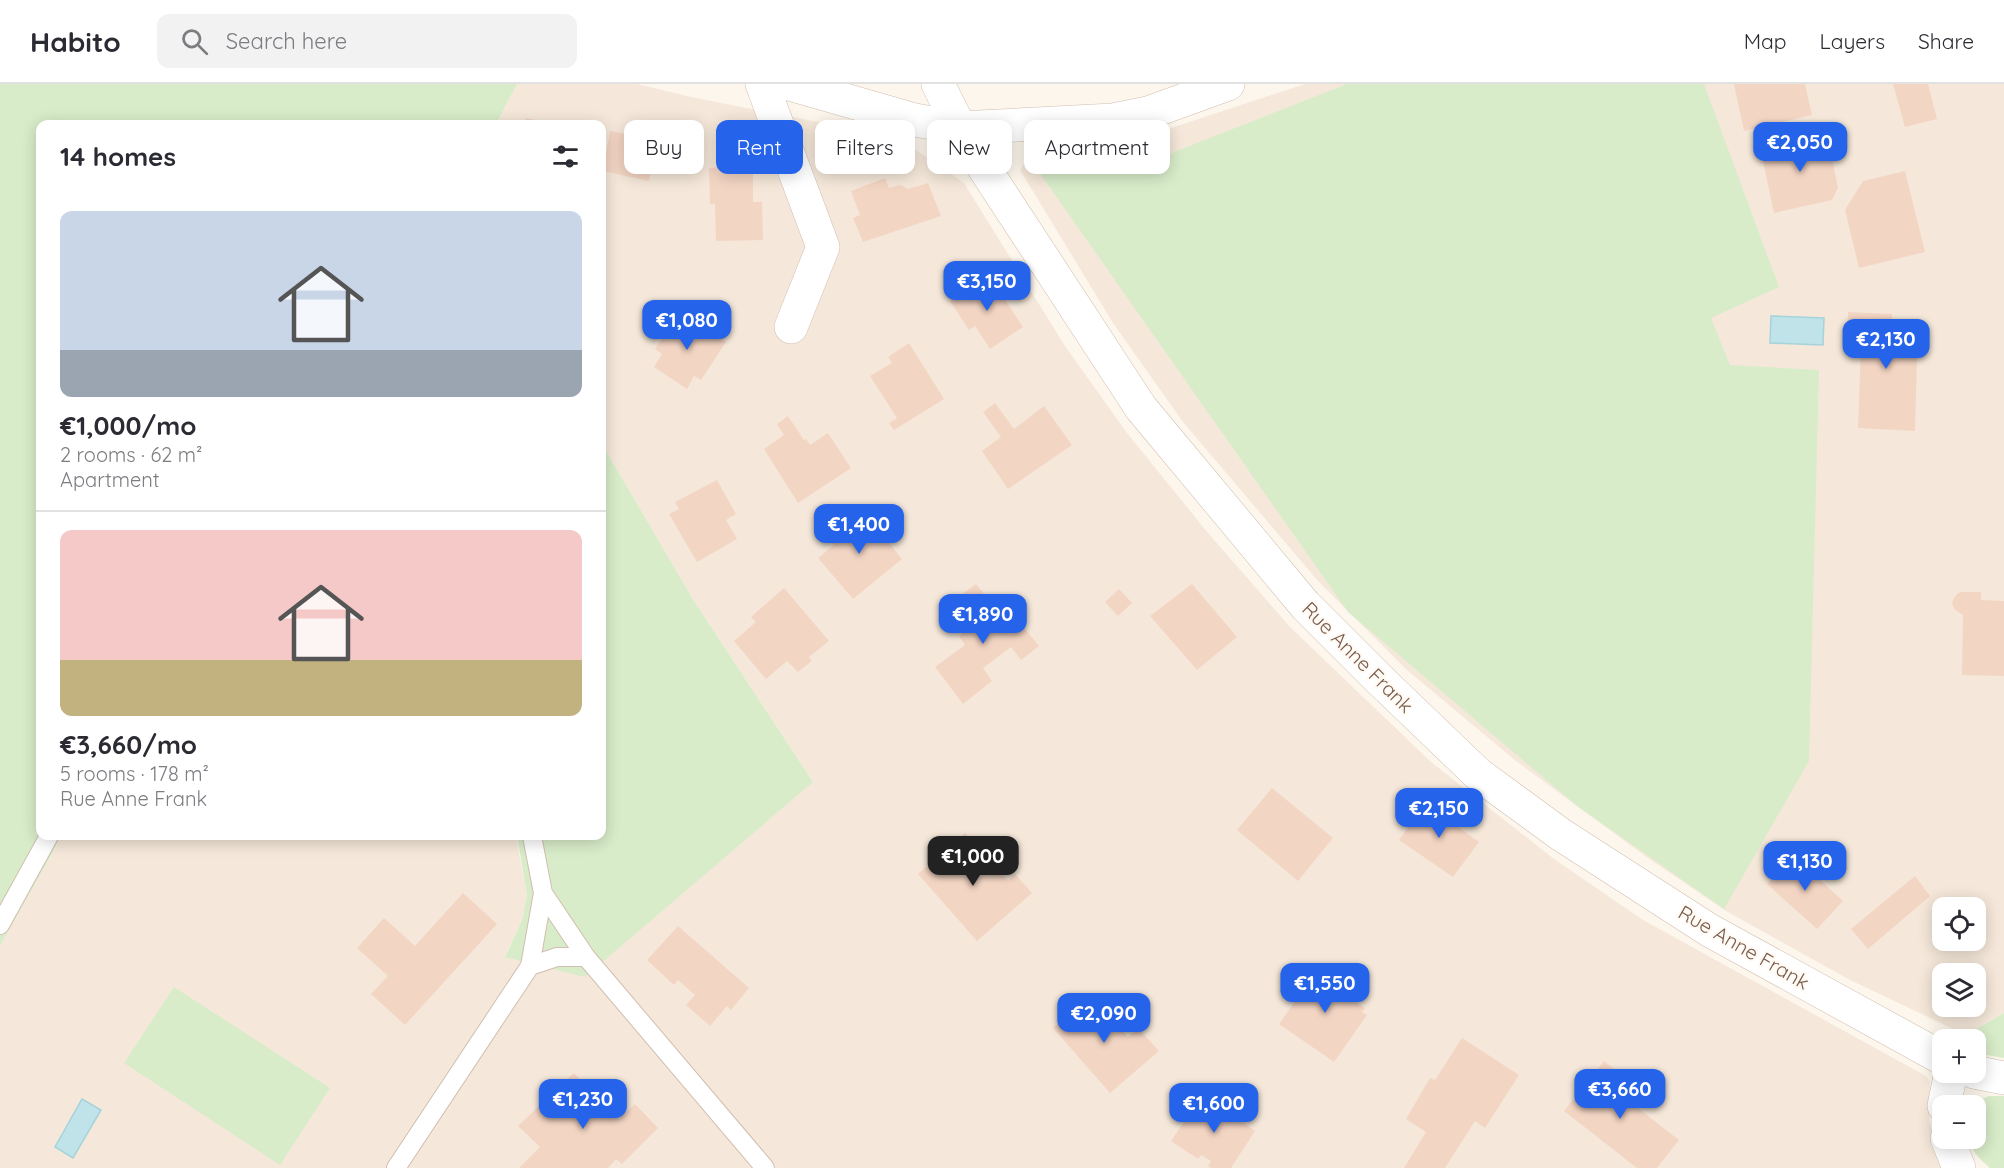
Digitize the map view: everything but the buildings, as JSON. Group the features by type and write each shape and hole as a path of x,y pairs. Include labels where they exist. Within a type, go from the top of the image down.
{"street":[{"path":"762,84 823,247 791,327"},
{"path":"789,84 927,122"},
{"name":"Rue Anne Frank","path":"938,84 956,120"},
{"path":"1012,125 1113,120 1148,112 1228,84"},
{"name":"Rue Anne Frank","path":"990,174 1142,408 1305,605 1379,680 1470,766 1560,834 1709,930 1932,1053"},
{"path":"1986,1074 2004,1078"},
{"path":"1951,1149 1959,1168"}],"lane":[{"path":"0,925 47,840"},
{"path":"396,1168 530,966 543,893 533,840"},
{"path":"543,893 586,957 765,1168"},
{"path":"530,966 557,957 586,957"}],"shaded area":[{"path":"517,84 637,84 815,121 815,174 915,174 915,149 927,157 927,174 951,174 964,183 1065,346 1127,433 1208,533 1291,628 1431,762 1554,859 1643,920 1926,1076 1930,1082 1929,1121 1932,1129 1932,1149 1940,1149 1947,1168 0,1168 0,946 58,840 517,840 527,895 522,920 505,956 813,782 694,601 606,451 606,120 498,120"},
{"path":"1305,84 2004,84 2004,1013 1976,1029 1953,1029 1850,980 1726,911 1645,856 1516,761 1407,670 1318,581 1183,422 1113,323 1020,170 1024,164 1024,174 1170,174 1170,128"}],"green space":[{"path":"0,84 517,84 498,120 36,120 36,840 58,840 0,946"},
{"path":"1347,84 1704,84 1779,287 1711,318 1730,365 1819,370 1809,761 1724,909 1577,806 1348,612 1040,174 1170,174 1170,154"},
{"path":"606,451 694,601 813,782 585,977 505,957 522,920 527,895 518,840 606,840"},
{"path":"174,987 330,1088 280,1165 124,1063"},
{"path":"2004,1013 2004,1058 1986,1055 1986,1029 1976,1029"},
{"path":"2004,1096 2004,1168 1990,1168 1973,1149 1986,1149 1986,1097"}],"water":[{"path":"1771,316 1824,318 1823,345 1770,343"},
{"path":"82,1099 101,1110 73,1158 55,1147"}]}
